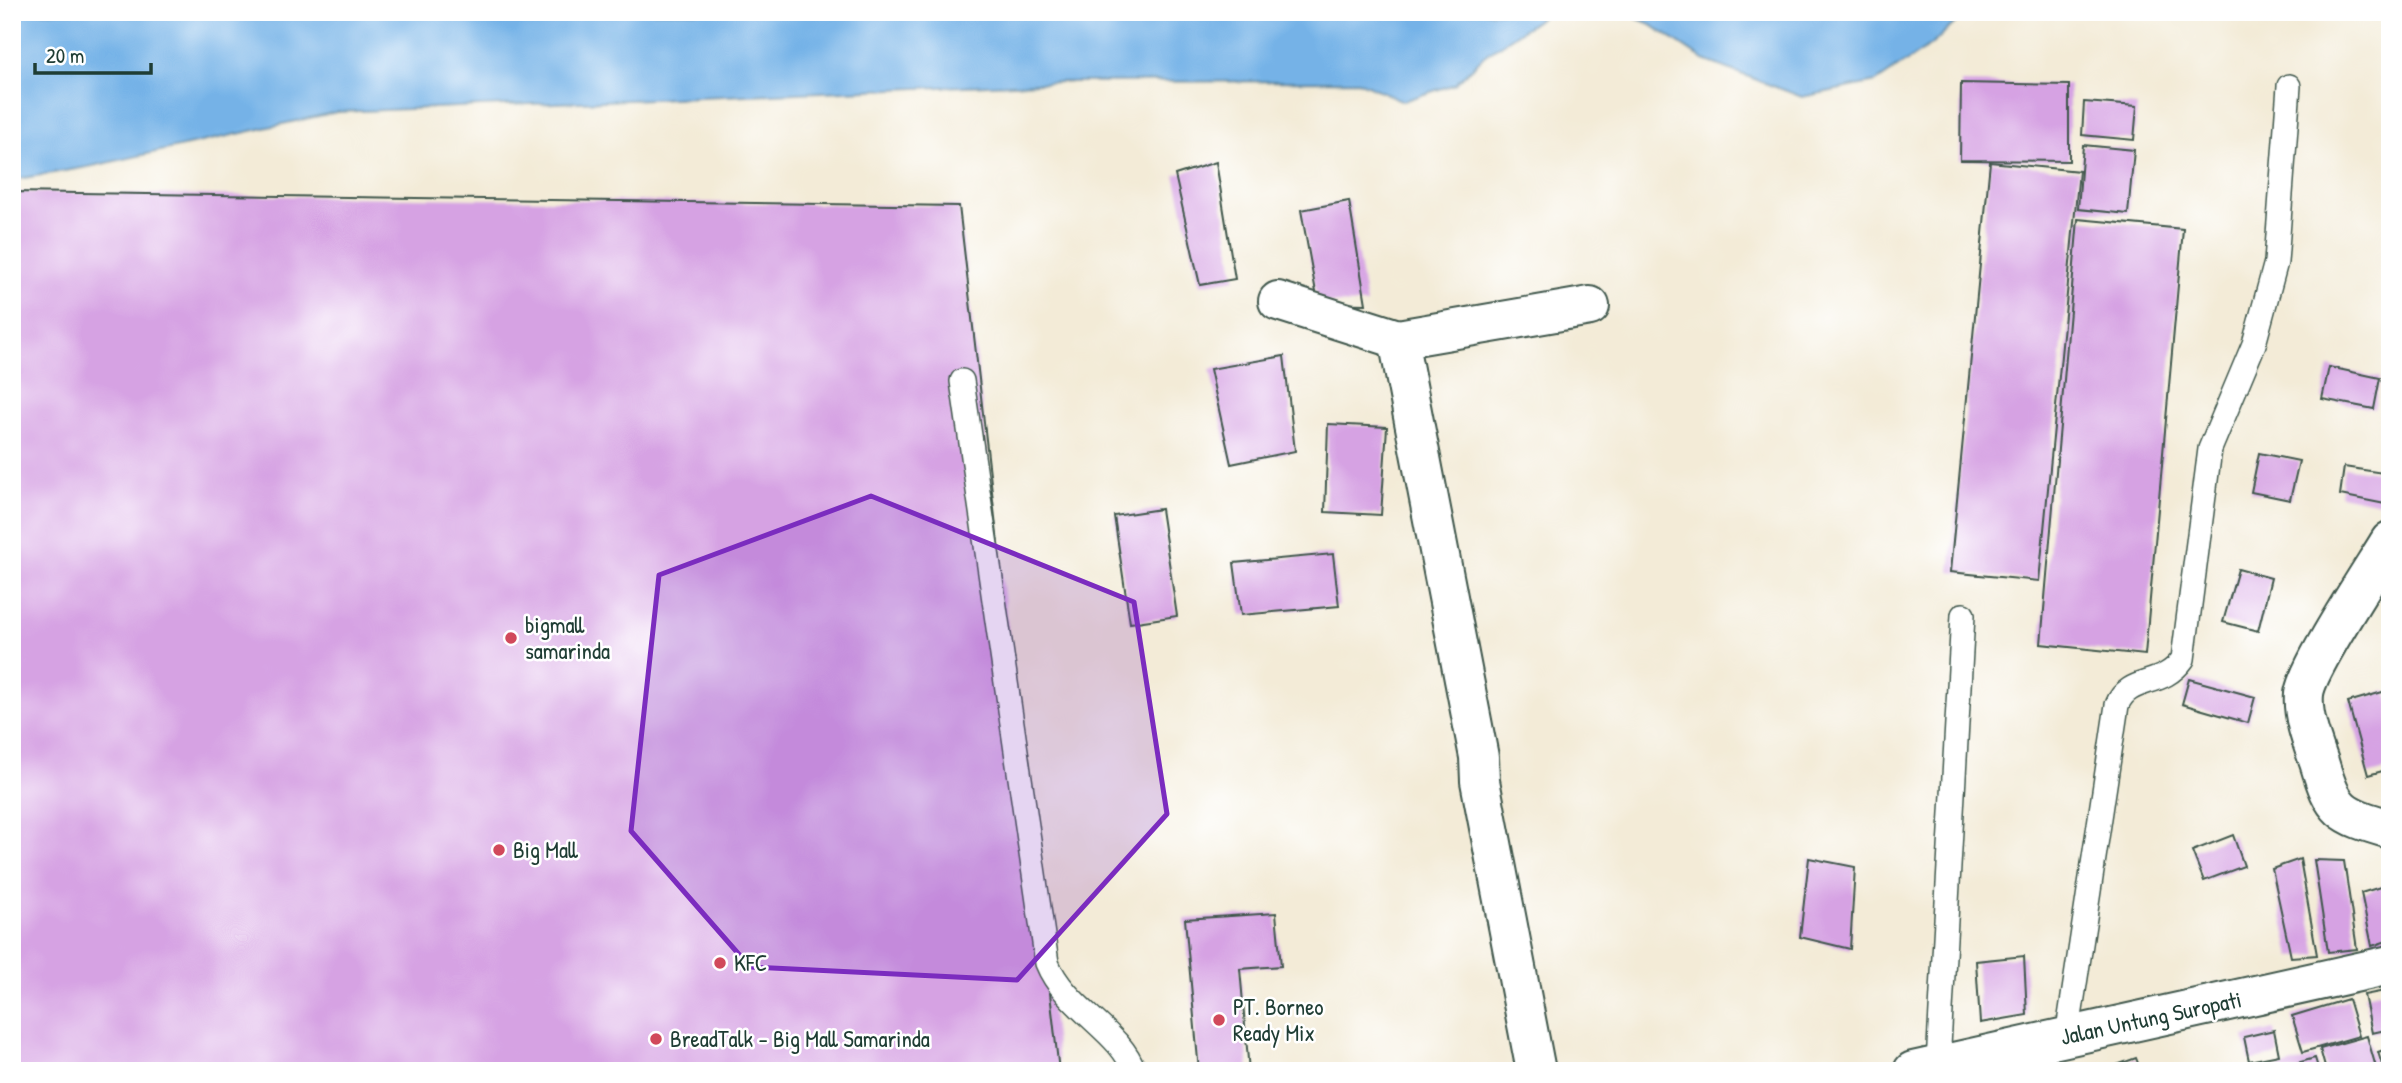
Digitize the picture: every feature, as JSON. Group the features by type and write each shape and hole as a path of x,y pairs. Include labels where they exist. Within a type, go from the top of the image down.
{"street":[{"path":"1278,301 1398,339 1590,306"},
{"path":"1398,339 1479,757 1480,781 1536,1071"},
{"path":"2390,541 2314,670 2304,694 2309,731 2330,799 2346,813 2390,830"},
{"name":"Jalan Untung Suropati","path":"1925,1067 2390,964"}],"lane":[{"path":"2067,1037 2118,705 2121,697 2134,685 2163,678 2172,673 2183,659 2210,449 2254,344 2276,262 2290,86"},
{"path":"962,381 1047,962 1063,992 1110,1036 1132,1063 1134,1071"},
{"path":"1925,1067 1963,615"}],"highlighted area":[{"path":"871,496 1134,602 1167,814 1017,980 750,967 631,831 659,575"}],"water":[{"path":"12,12 1549,12 1484,56 1455,84 1403,101 1358,81 1063,82 337,112 88,167 12,180"},
{"path":"1621,12 1967,12 1931,45 1876,82 1802,97 1704,60 1648,23"}],"building":[{"path":"1961,83 2069,85 2069,161 1960,160"},
{"path":"2084,102 2137,106 2134,140 2082,135"},
{"path":"2083,145 2134,150 2128,214 2078,209"},
{"path":"1216,162 1235,279 1200,285 1175,175"},
{"path":"1990,162 2079,171 2039,581 1950,572"},
{"name":"Big Mall","path":"12,192 959,206 1059,1071 12,1071"},
{"path":"1349,201 1366,304 1318,303 1301,210"},
{"path":"2078,219 2183,229 2145,655 2041,644"},
{"path":"1284,356 1295,451 1231,464 1210,369"},
{"path":"2329,367 2380,378 2374,409 2322,399"},
{"path":"1328,424 1387,427 1381,515 1325,512"},
{"path":"2259,453 2299,461 2290,500 2251,492"},
{"path":"2344,467 2390,474 2390,505 2340,495"},
{"path":"1161,509 1177,616 1130,623 1114,516"},
{"path":"1333,554 1339,606 1241,615 1234,563"},
{"path":"2238,569 2271,578 2258,631 2223,622"},
{"path":"2189,679 2255,697 2248,723 2182,704"},
{"path":"2386,691 2390,703 2390,769 2368,775 2348,702"},
{"path":"2233,835 2244,866 2204,881 2192,851"},
{"path":"1809,858 1855,867 1850,949 1800,937"},
{"path":"2300,859 2317,955 2291,957 2272,869"},
{"path":"2314,860 2344,861 2357,949 2328,952"},
{"path":"2390,884 2390,940 2372,946 2361,893"},
{"name":"PT. Borneo Ready Mix","path":"1276,913 1281,966 1240,969 1249,1071 1199,1071 1185,919"},
{"path":"2024,956 2027,1015 1980,1023 1976,961"},
{"path":"2390,990 2390,1029 2372,1033 2364,995"},
{"path":"2348,999 2359,1036 2303,1052 2292,1016"},
{"path":"2274,1030 2279,1055 2249,1061 2244,1037"},
{"path":"2367,1036 2377,1071 2326,1071 2320,1049"},
{"path":"2390,1048 2390,1071 2384,1071 2378,1052"},
{"path":"2136,1058 2141,1071 2103,1071 2103,1070"},
{"path":"2315,1058 2319,1071 2272,1071 2272,1070"}],"place":[{"name":"bigmall samarinda","path":"511,638"},
{"name":"Big Mall","path":"499,850"},
{"name":"KFC","path":"720,963"},
{"name":"PT. Borneo Ready Mix","path":"1219,1020"},
{"name":"BreadTalk - Big Mall Samarinda","path":"656,1039"}]}
